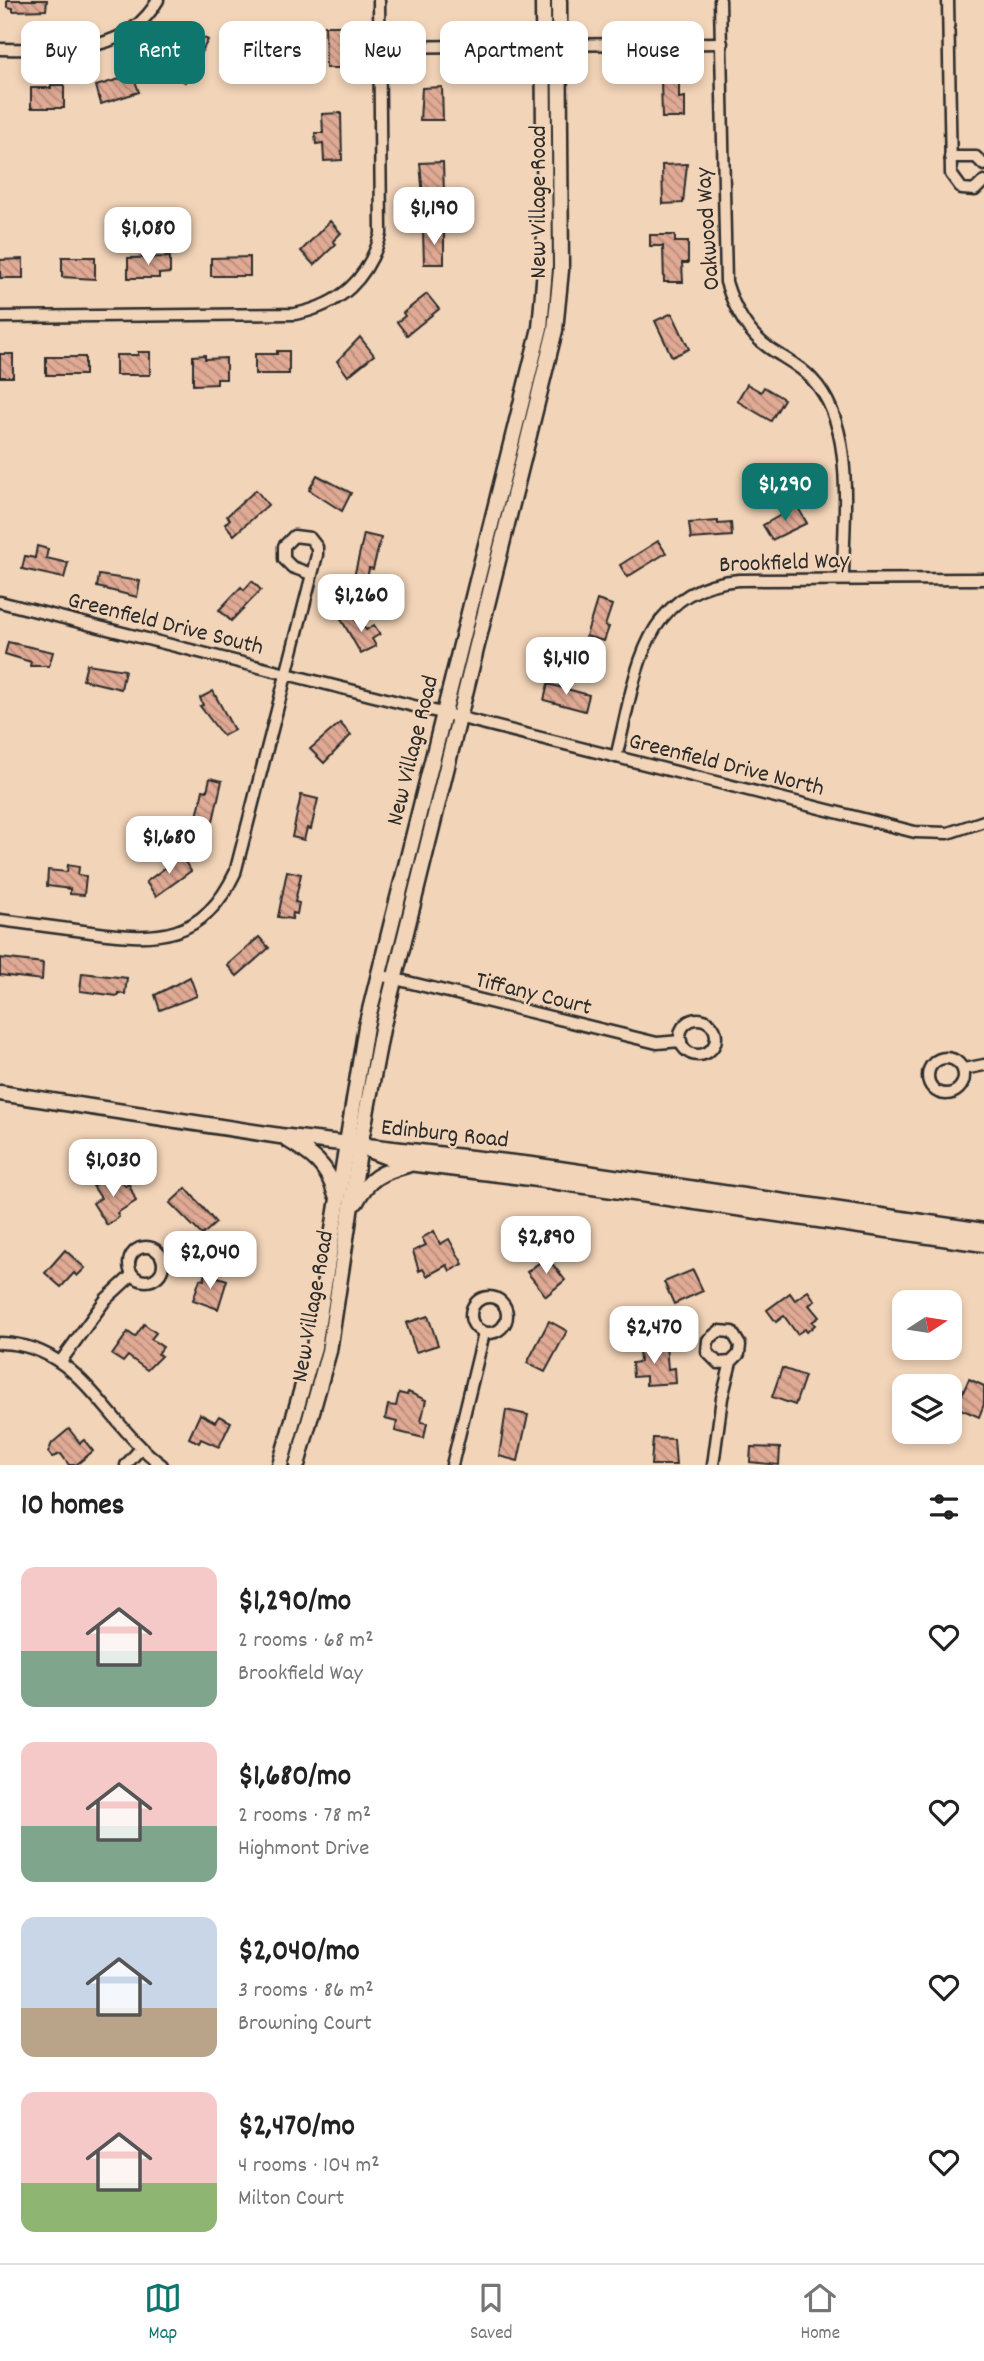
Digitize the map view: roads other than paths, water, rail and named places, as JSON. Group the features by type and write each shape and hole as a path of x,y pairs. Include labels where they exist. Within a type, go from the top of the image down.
{"main road":[{"name":"New Village Road","path":"543,0 543,21"},
{"name":"New Village Road","path":"559,0 559,21"},
{"name":"New Village Road","path":"280,1465 314,1347 345,1144 379,975 540,328 545,269 544,84"},
{"name":"New Village Road","path":"297,1465 329,1351 360,1146 394,979 555,330 561,270 559,84"},
{"name":"Edinburg Road","path":"0,1093 281,1136 532,1165 984,1230"},
{"path":"281,1136 322,1164 331,1178 336,1208"},
{"name":"Edinburg Road","path":"360,1146 411,1164 530,1178 984,1244"},
{"path":"351,1213 369,1181 384,1172 411,1164"}],"street":[{"path":"0,49 97,46 130,32 159,0"},
{"path":"379,0 379,21"},
{"name":"Oakwood Way","path":"720,0 726,282 740,317 752,333 812,379 834,413 842,450 843,579"},
{"path":"948,0 951,174 957,186 969,191 984,181"},
{"path":"588,44 722,43"},
{"path":"0,317 295,314 314,310 345,294 369,266 381,234 380,84"},
{"path":"950,157 976,157 984,165"},
{"path":"0,920 136,938 172,934 203,917 227,890 235,873 311,574"},
{"name":"Brookfield Way","path":"616,757 644,646 662,616 674,603 705,586 722,582 984,579"},
{"name":"Greenfield Drive South","path":"0,602 459,718"},
{"name":"Greenfield Drive North","path":"459,718 915,832 948,833 984,821"},
{"name":"Tiffany Court","path":"379,975 657,1043 681,1041"},
{"path":"964,1069 984,1065"},
{"path":"61,1362 106,1299 132,1275"},
{"path":"452,1465 484,1333"},
{"path":"0,1343 26,1346 61,1362 86,1382 141,1448 162,1465"},
{"path":"713,1465 716,1425 731,1362"},
{"path":"126,1465 141,1448"}]}
